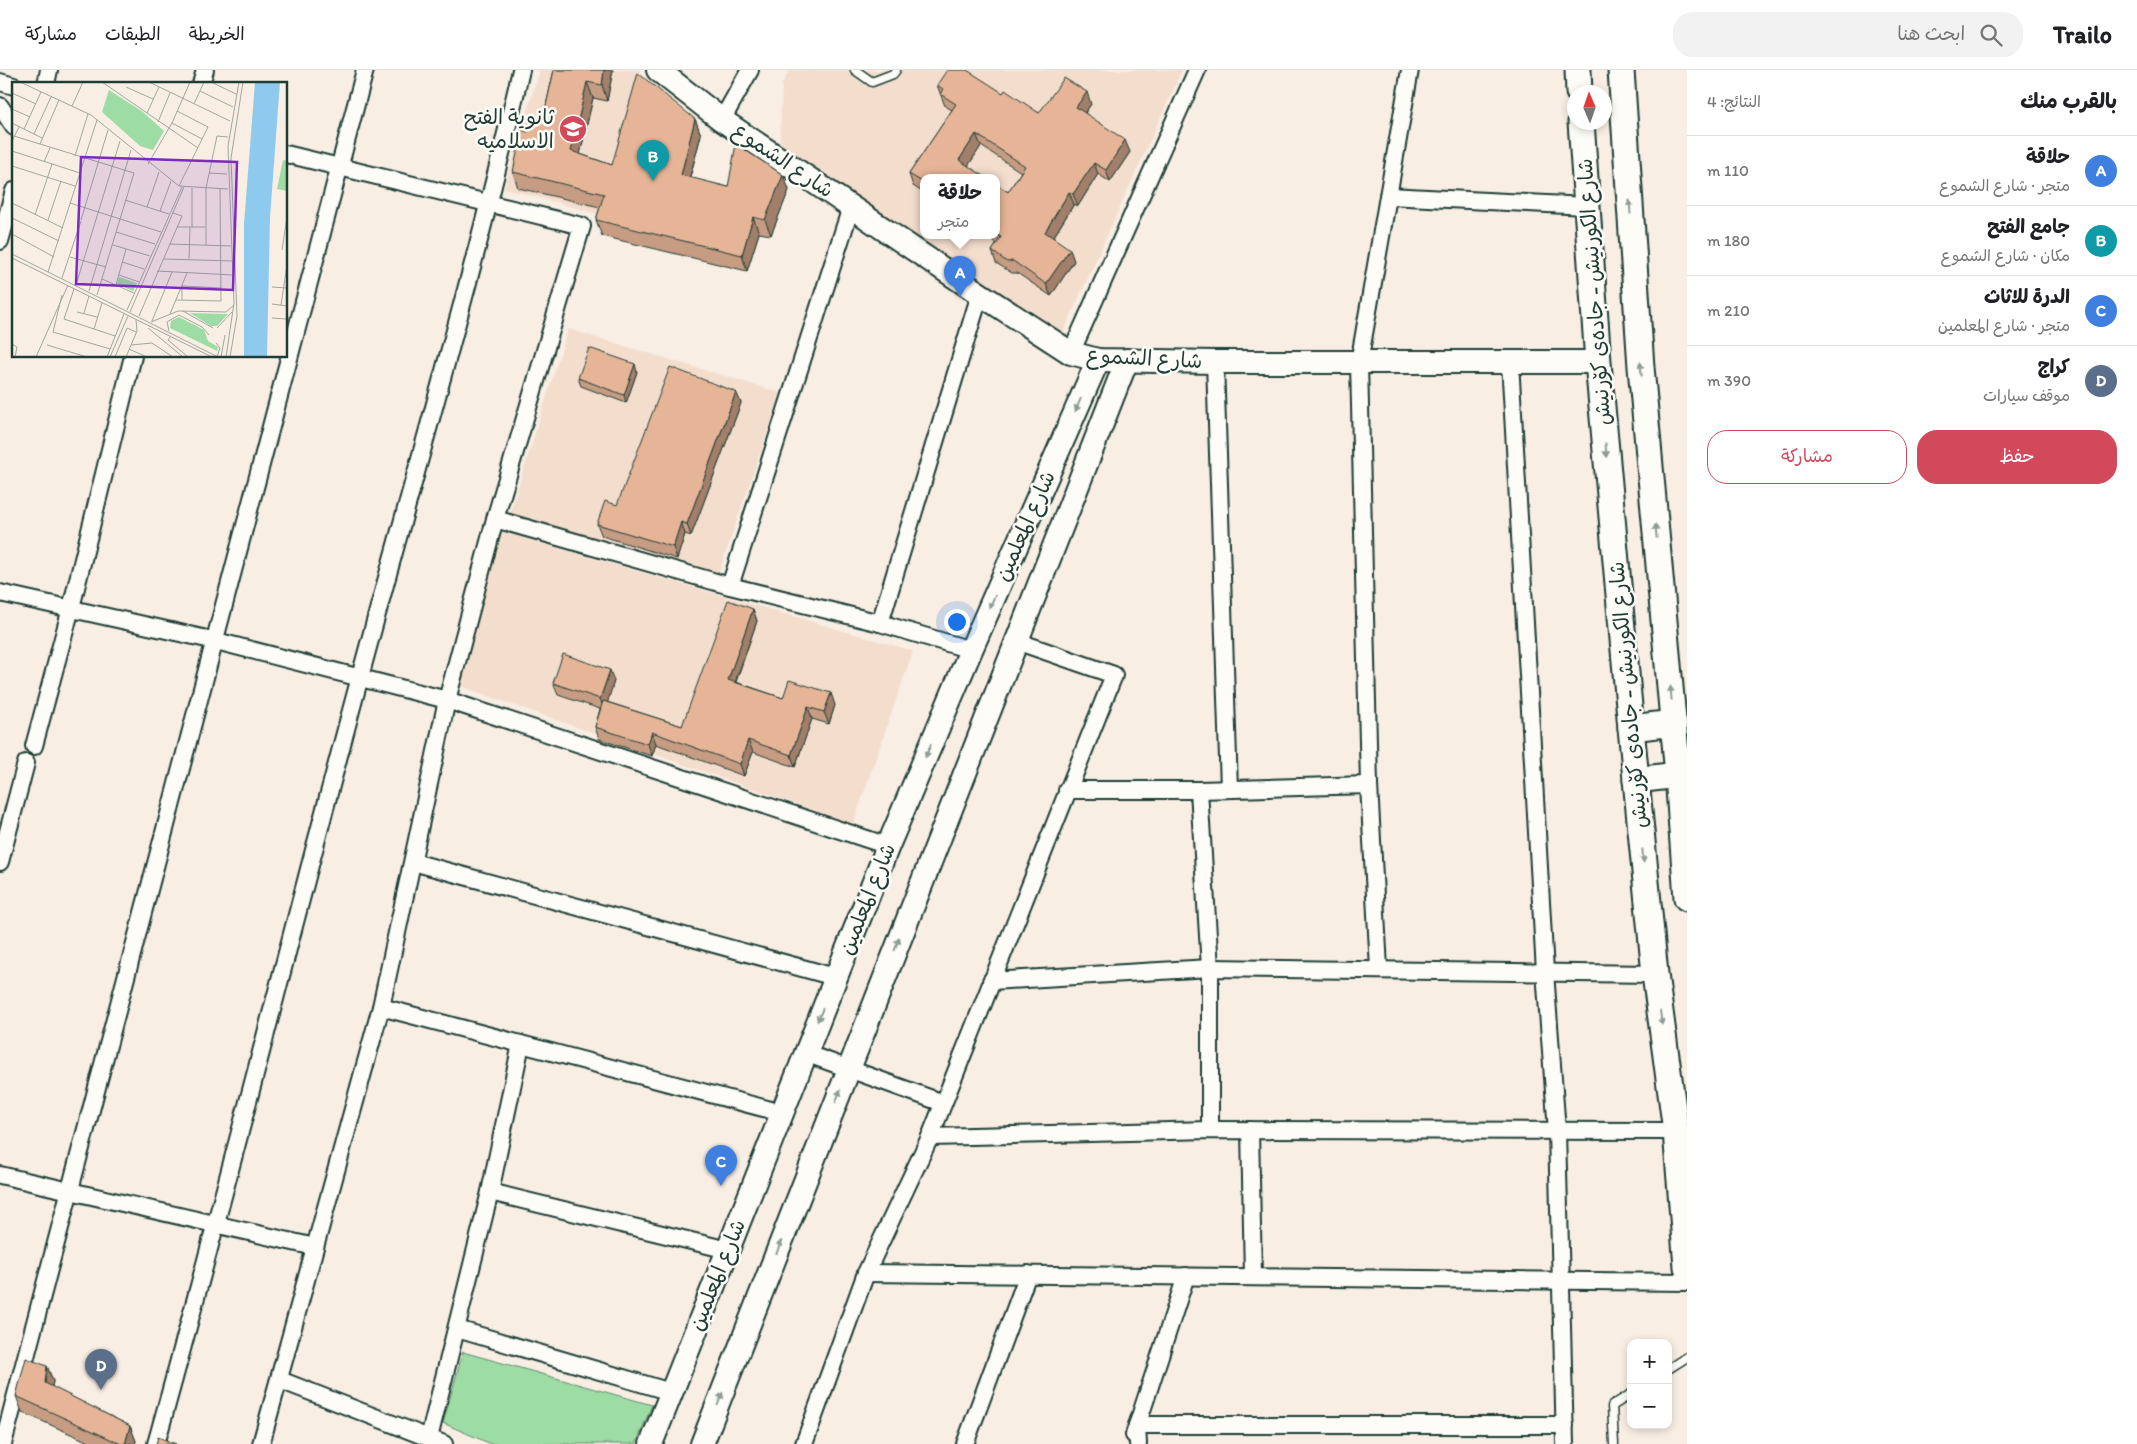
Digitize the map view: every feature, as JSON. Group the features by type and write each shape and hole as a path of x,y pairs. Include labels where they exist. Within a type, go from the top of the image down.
{"main road":[{"path":"1578,70 1579,85"},
{"name":"شارع الكورنيش - جادەی کۆرنیش","path":"1621,70 1640,367 1674,724 1687,898"},
{"name":"شارع الكورنيش - جادەی کۆرنیش","path":"1581,130 1598,362 1631,728 1655,974 1676,1131 1687,1267"},
{"path":"1631,728 1674,724"},
{"path":"1636,780 1678,775"}],"street":[{"path":"2,1444 216,641 365,70"},
{"path":"156,1444 217,1225 360,677 490,204 521,70"},
{"name":"شارع الشموع","path":"658,70 722,120 980,294 1072,353 1098,360 1359,363 1598,362"},
{"path":"722,120 750,70"},
{"path":"1072,353 1197,70"},
{"path":"1379,969 1369,785 1359,363 1410,70"},
{"path":"0,106 12,124"},
{"path":"262,1444 380,1007 447,700 495,519 582,226 338,169 288,155"},
{"path":"1388,196 1586,206"},
{"path":"0,241 12,199"},
{"path":"730,586 851,207"},
{"path":"880,623 980,294"},
{"path":"34,746 71,608 132,358"},
{"name":"شارع المعلمين","path":"651,1444 888,846 970,650 1098,360"},
{"name":"شارع المعلمين","path":"702,1444 1127,360"},
{"path":"1510,361 1545,972 1557,1130 1565,1444"},
{"path":"1215,362 1229,789"},
{"path":"495,519 730,586 880,623 970,650"},
{"path":"0,593 216,641 447,700 888,846"},
{"path":"804,1444 866,1273 930,1137 1114,675 1016,641"},
{"path":"0,862 26,763"},
{"path":"1067,790 1199,790 1369,785"},
{"path":"1199,790 1210,968 1210,1130"},
{"path":"413,862 835,977"},
{"path":"991,981 1210,968 1655,974"},
{"path":"380,1007 782,1113"},
{"path":"280,1380 436,1441 457,1328 490,1192 521,1044"},
{"path":"805,1053 943,1103"},
{"path":"930,1137 1210,1130 1676,1131"},
{"path":"1250,1130 1253,1276"},
{"path":"0,1175 315,1247"},
{"path":"490,1192 728,1250"},
{"path":"866,1273 1687,1282"},
{"path":"965,1444 1028,1274"},
{"path":"1130,1444 1186,1276"},
{"path":"457,1328 671,1392"},
{"path":"1137,1425 1565,1425"},
{"path":"1137,1425 1138,1444"}],"lane":[{"path":"855,70 872,82 893,74 896,70"},
{"path":"1672,1366 1687,1357"},
{"path":"1614,1444 1612,1406 1627,1397"}],"shaded area":[{"name":"ثانوية الفتح الاسلاميه","path":"540,70 640,70 598,214 504,188"},
{"path":"790,70 1182,70 1062,335 920,239 1000,239 1000,174 920,174 920,239 780,144 782,84"},
{"path":"568,329 781,393 718,575 510,513"},
{"path":"502,532 913,651 853,824 457,685"}],"green space":[{"path":"463,1352 652,1405 636,1444 491,1444 443,1423"}],"building":[{"path":"554,70 604,70 602,85 587,82 571,151 612,165 638,73 695,119 681,175 728,187 736,144 783,175 765,220 753,217 742,255 596,220 604,194 513,172 522,130 528,132 529,124 533,124 534,118 543,119"},
{"path":"947,70 967,70 1003,93 1005,90 1039,113 1064,78 1087,92 1076,107 1125,140 1106,170 1094,163 1073,194 1069,192 1045,232 1070,249 1046,284 1013,261 1007,262 992,251 1001,237 1000,187 1008,192 1025,166 976,134 959,160 981,174 920,174 920,181 909,174 956,104 940,94 943,89 937,85"},
{"path":"589,348 635,364 624,395 578,378"},
{"path":"670,367 736,392 687,524 681,522 673,547 597,524 605,501 617,505"},
{"path":"728,600 753,609 728,680 783,698 789,680 831,693 824,712 808,707 791,755 748,740 740,764 652,732 648,744 595,727 603,701 682,726"},
{"path":"563,654 610,670 600,699 553,683"},
{"path":"26,1358 47,1366 45,1383 130,1426 125,1444 121,1444 16,1396"},
{"path":"158,1437 176,1444 156,1444"}],"place":[{"name":"ثانوية الفتح الاسلاميه","path":"573,129"},
{"name":"جامع الفتح","path":"653,181"},
{"name":"حلاقة","path":"960,297"},
{"name":"الدرة للاثاث","path":"721,1186"},
{"name":"كراج","path":"101,1390"}]}
